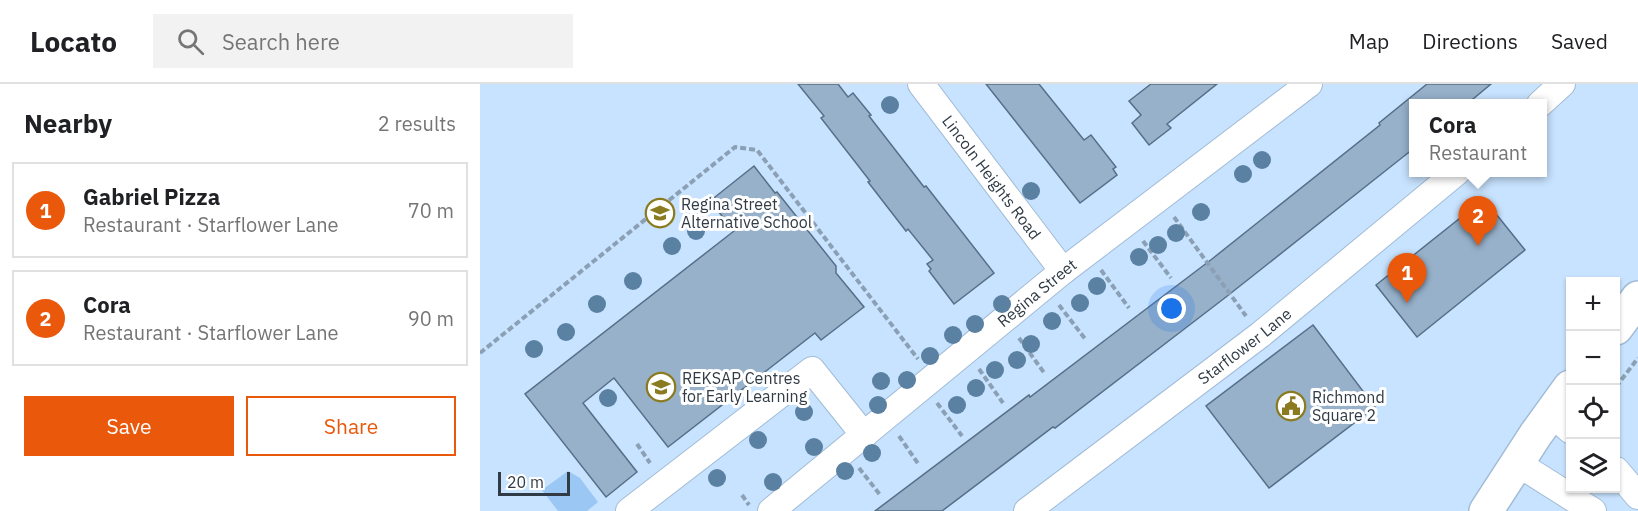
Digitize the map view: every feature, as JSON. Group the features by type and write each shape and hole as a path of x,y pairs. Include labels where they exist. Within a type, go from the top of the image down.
{"main road":[{"path":"1620,323 1638,298"},
{"path":"1486,511 1517,463 1561,422 1566,403"}],"street":[{"name":"Lincoln Heights Road","path":"921,84 1054,279"},
{"name":"Regina Street","path":"774,510 1054,279 1309,84"},
{"path":"1546,99 1562,84"},
{"name":"Starflower Lane","path":"1027,511 1260,336 1451,177"},
{"path":"629,511 812,370 855,442"},
{"path":"1517,463 1593,511"},
{"path":"1620,475 1638,496"}],"path":[{"path":"480,353 735,147 757,150 928,382 962,436"},
{"path":"1159,198 1260,336"},
{"path":"1128,221 1171,278"},
{"path":"1088,252 1129,308"},
{"path":"1054,279 1086,340"},
{"path":"1005,319 1045,374"},
{"path":"966,351 1003,403"},
{"path":"1618,385 1638,358"},
{"path":"885,417 919,465"},
{"path":"855,442 881,496"}],"shaded area":[{"path":"568,471 580,478 598,502 587,511 558,511 542,490"}],"building":[{"path":"798,84 838,84 848,97 853,93 924,187 926,186 994,273 954,304 929,271 931,269 927,264 933,260 908,229 906,231 868,182 870,181 821,118 824,116"},
{"path":"986,84 1039,84 1084,140 1091,135 1116,167 1113,169 1117,175 1080,203"},
{"path":"1151,84 1217,84 1167,124 1171,128 1149,145 1132,123 1141,115 1129,101"},
{"path":"1427,84 1491,84 1473,99 1409,99 1409,152 1226,297 942,511 875,511 1212,259 1380,125 1379,123"},
{"path":"754,166 836,266 836,273 864,307 821,340 815,333 668,447 614,378 583,403 637,472 606,497 525,394 734,231 710,201"},
{"path":"1484,199 1525,250 1417,337 1376,285"},
{"name":"Richmond Square 2","path":"1313,325 1375,407 1269,488 1206,406"}],"place":[{"name":"Regina Street Alternative School","path":"660,213"},
{"name":"Cora","path":"1478,246"},
{"name":"Gabriel Pizza","path":"1407,303"},
{"name":"REKSAP Centres for Early Learning","path":"661,387"},
{"name":"Richmond Square 2","path":"1291,406"}]}
